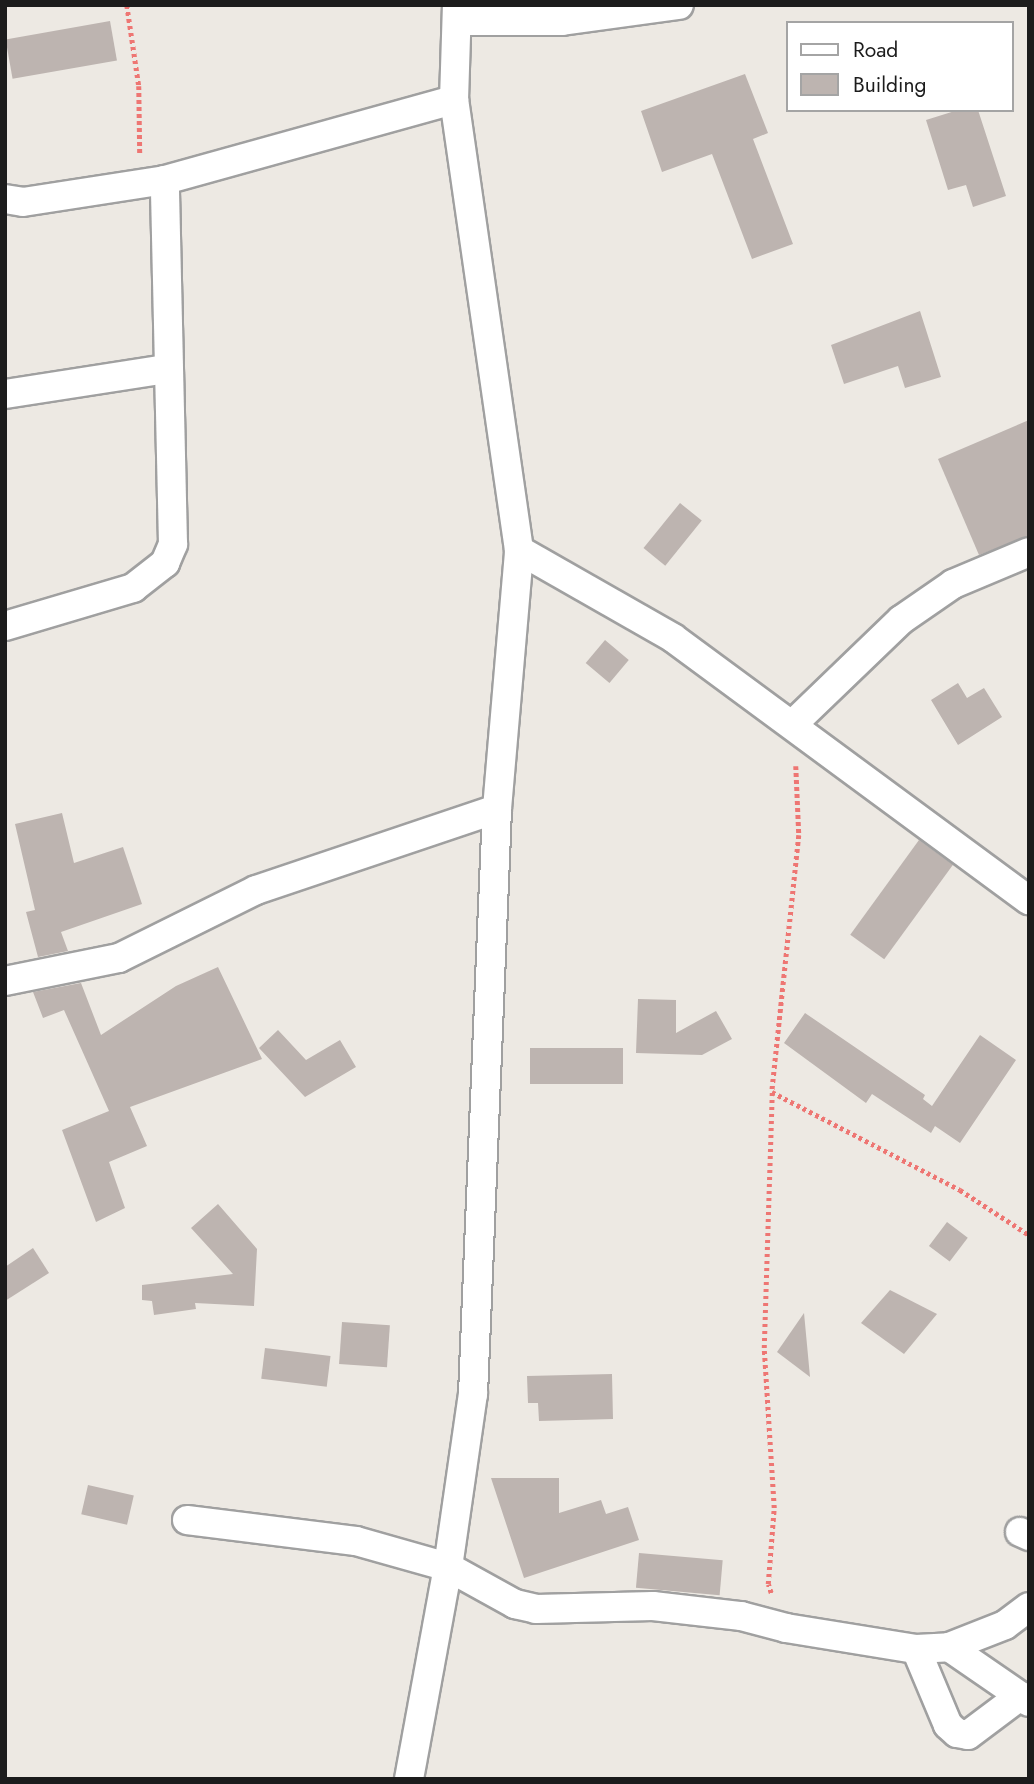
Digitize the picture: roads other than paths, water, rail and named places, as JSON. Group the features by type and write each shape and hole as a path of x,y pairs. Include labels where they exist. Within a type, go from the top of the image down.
{"street":[{"path":"409,1779 448,1567 473,1394 497,810 519,550 454,100 457,13 562,21 679,5"},
{"path":"5,199 23,202 152,181 454,100"},
{"path":"5,626 133,588 165,564 173,544 166,369 170,354 152,181"},
{"path":"5,394 166,369"},
{"path":"519,550 673,638 794,723 1029,900"},
{"path":"794,723 901,620 953,584 1029,552"},
{"path":"5,981 119,958 256,890 497,810"},
{"path":"187,1520 356,1541 448,1567 515,1604 536,1609 653,1606 741,1616 786,1628 916,1649 949,1647 1005,1625 1029,1607"},
{"path":"916,1649 947,1726 957,1733 968,1735 1024,1699 949,1647"}]}
